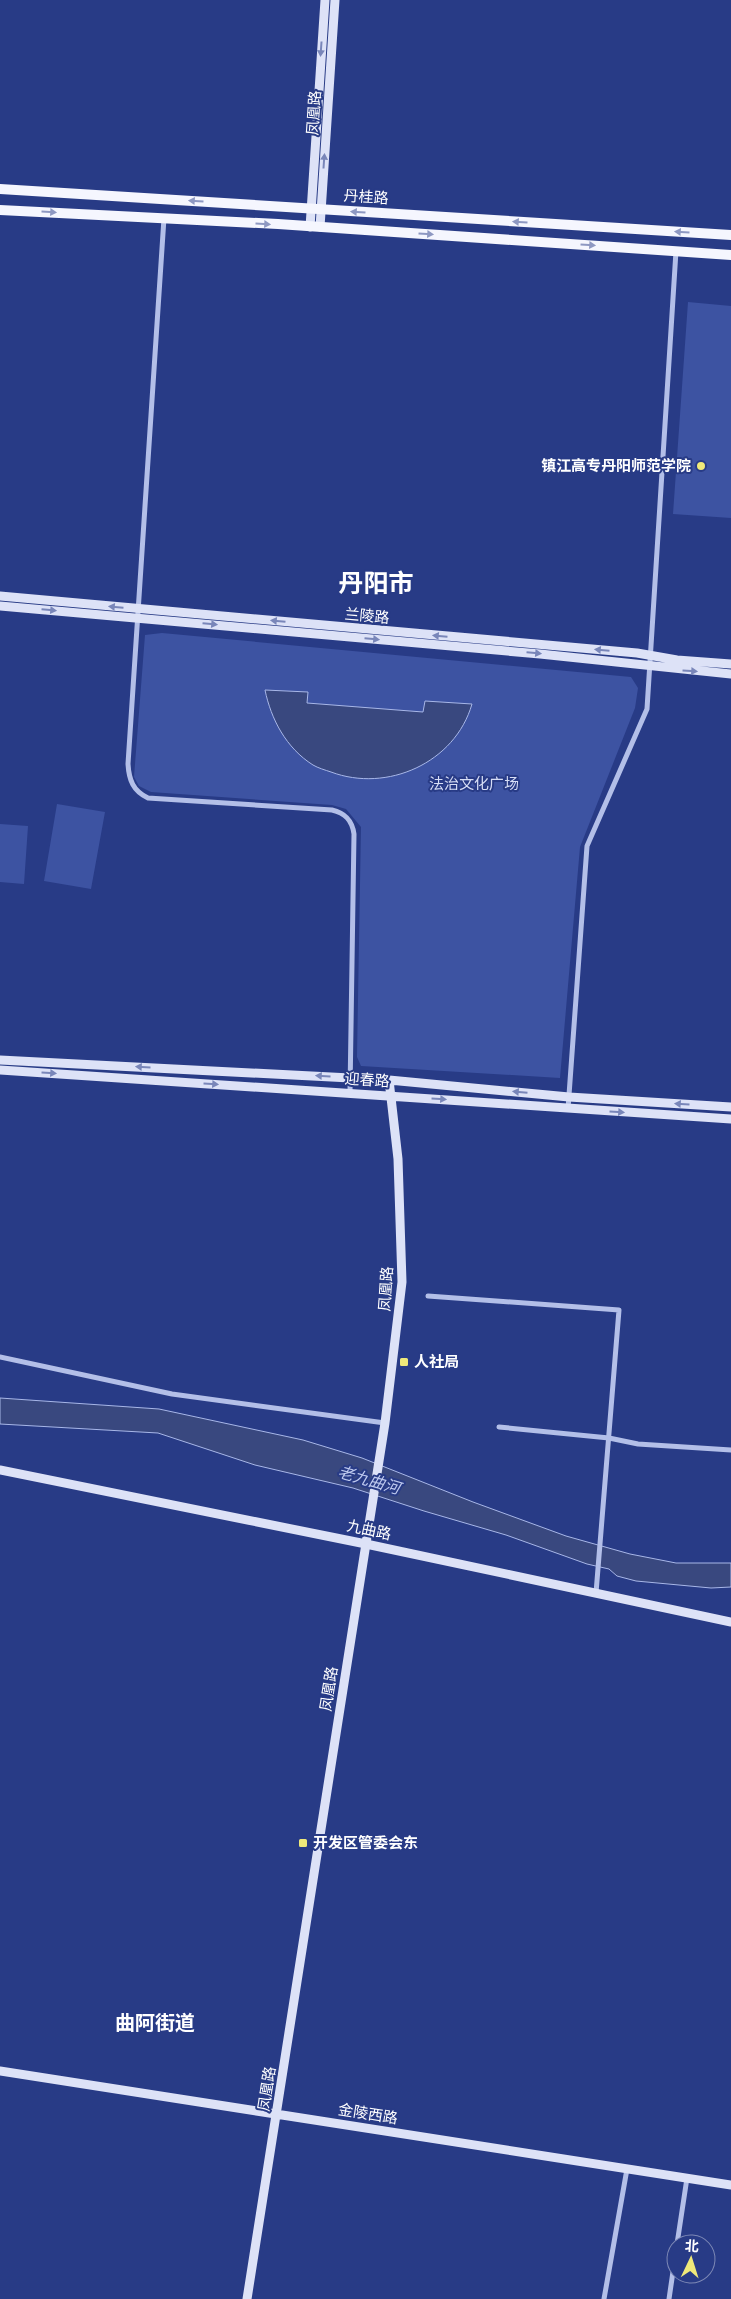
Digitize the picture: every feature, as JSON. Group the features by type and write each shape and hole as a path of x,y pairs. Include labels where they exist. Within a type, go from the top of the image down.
{"main road":[{"name":"丹桂路","path":"0,189 731,235"},
{"path":"0,210 315,227 731,255"}],"street":[{"name":"凤凰路","path":"315,227 324,0"},
{"name":"凤凰路","path":"316,209 335,0"},
{"path":"164,218 128,764 129,776 133,787 140,794 148,798 332,810 342,812 353,826 350,1092"},
{"path":"568,1109 587,846 647,710 676,252"},
{"name":"兰陵路","path":"0,596 138,613 731,674"},
{"name":"兰陵路","path":"0,606 138,613 731,664"},
{"name":"迎春路","path":"0,1060 389,1080 569,1097 731,1107"},
{"name":"迎春路","path":"0,1070 350,1092 731,1120"},
{"name":"凤凰路","path":"246,2299 385,1423 402,1282 398,1158 389,1080"},
{"path":"428,1296 620,1310 596,1593"},
{"path":"0,1357 172,1394 385,1423"},
{"path":"499,1427 609,1438 638,1444 731,1450"},
{"name":"九曲路","path":"0,1470 366,1544 731,1622"},
{"name":"金陵西路","path":"0,2071 731,2185"},
{"path":"604,2299 627,2169"},
{"path":"679,2234 687,2178"},
{"path":"669,2299 671,2284"}],"green space":[{"path":"688,302 731,306 731,518 673,514"},
{"name":"法治文化广场","path":"162,633 631,677 638,688 635,708 580,847 560,1078 361,1066 357,1057 361,827 346,809 332,805 151,792 139,786 134,777 145,635"},
{"path":"57,804 105,812 91,889 44,881"},
{"path":"0,824 28,826 24,884 0,882"}],"water":[{"path":"265,690 308,692 307,703 423,712 425,701 472,704 463,725 451,742 435,757 416,768 396,775 374,779 352,778 315,766 295,750 281,732 271,712"},
{"name":"老九曲河","path":"0,1398 159,1409 303,1440 362,1458 566,1536 630,1554 676,1563 731,1563 731,1587 711,1588 636,1581 617,1576 609,1569 587,1564 506,1535 353,1488 255,1465 158,1433 0,1424"}],"place":[{"name":"镇江高专丹阳师范学院","path":"701,466"},
{"name":"人社局","path":"404,1362"},
{"name":"开发区管委会东","path":"303,1843"}],"district":[{"name":"丹阳市","path":"376,583"},
{"name":"曲阿街道","path":"155,2023"}]}
